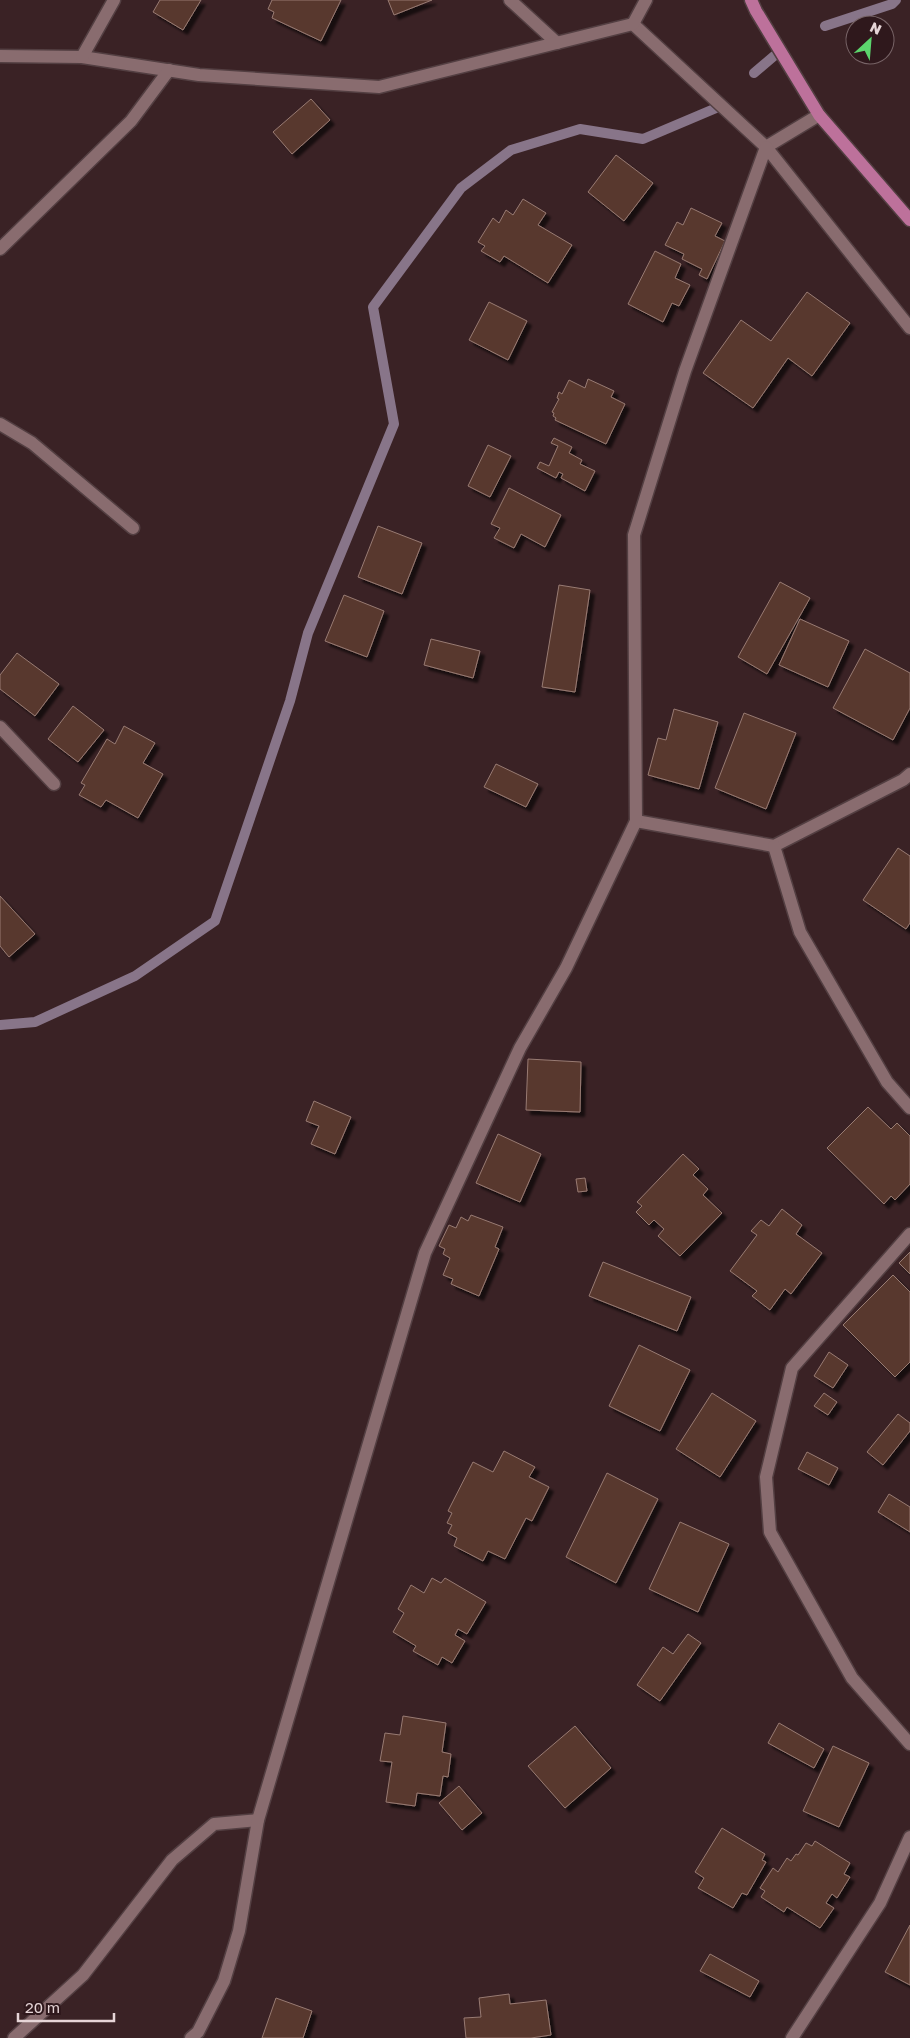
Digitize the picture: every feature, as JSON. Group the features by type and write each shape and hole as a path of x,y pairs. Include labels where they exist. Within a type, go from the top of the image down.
{"main road":[{"path":"751,0 819,115 910,220"}],"street":[{"path":"82,57 114,0"},
{"path":"510,0 557,43"},
{"path":"0,56 82,57 199,75 379,87 633,24 646,0"},
{"path":"633,24 766,147 910,328"},
{"path":"0,249 130,121 169,70"},
{"path":"191,2038 198,2032 224,1981 238,1931 258,1820 426,1253 520,1048 566,968 636,822 634,535 685,371 766,147 819,115"},
{"path":"0,424 32,443 133,528"},
{"path":"0,726 54,784"},
{"path":"636,822 774,846 903,780 910,774"},
{"path":"774,846 800,932 887,1082 910,1108"},
{"path":"910,1234 792,1368 766,1477 770,1532 852,1678 910,1744"},
{"path":"14,2038 83,1975 172,1860 214,1824 258,1820"},
{"path":"792,2038 880,1903 910,1837"}],"building":[{"path":"160,0 201,0 183,30 153,12"},
{"path":"272,0 341,0 321,41 272,18 274,12 268,9"},
{"path":"388,0 432,0 394,15"},
{"path":"311,99 330,120 292,154 273,132"},
{"path":"616,155 653,183 624,221 588,192"},
{"path":"523,199 546,213 538,225 572,245 548,283 504,256 500,262 481,251 485,246 478,242 493,218 499,223 506,210 513,215"},
{"path":"691,208 722,223 715,236 725,241 707,279 699,275 702,269 682,259 684,254 665,245 677,222 683,225"},
{"path":"655,251 681,264 675,278 690,285 679,306 672,303 663,322 628,304"},
{"path":"807,292 850,323 812,376 788,358 753,408 703,373 741,320 771,341"},
{"path":"489,302 527,321 508,360 469,340"},
{"path":"588,379 614,391 611,397 625,404 606,444 555,420 556,418 553,416 554,413 552,412 559,399 557,398 559,392 562,394 569,380 585,388"},
{"path":"554,438 572,447 569,453 582,460 580,464 595,471 585,491 561,478 563,474 559,472 556,478 537,468 540,462 549,466 558,446 551,443"},
{"path":"488,445 511,456 490,497 468,486"},
{"path":"509,488 561,515 545,547 521,534 514,548 494,538 500,528 491,524"},
{"path":"378,526 422,543 402,594 358,577"},
{"path":"780,582 810,598 767,674 738,657"},
{"path":"559,585 590,590 575,692 542,687"},
{"path":"344,595 384,611 367,657 325,641"},
{"path":"800,619 849,641 828,687 779,665"},
{"path":"431,639 480,651 473,678 424,665"},
{"path":"865,649 910,673 910,708 893,740 833,708"},
{"path":"17,653 59,684 35,716 0,689 0,675"},
{"path":"73,706 104,730 78,762 48,739"},
{"path":"674,709 718,722 699,789 648,775 658,738 666,740"},
{"path":"744,713 796,733 766,809 715,788"},
{"path":"124,726 155,743 143,763 163,774 138,818 106,800 101,807 79,795 85,785 81,783 107,739 115,744"},
{"path":"496,764 538,784 526,807 484,787"},
{"path":"898,848 910,856 910,923 906,929 863,900"},
{"path":"0,896 35,934 9,957 0,946"},
{"path":"528,1059 581,1062 580,1112 526,1110"},
{"path":"314,1101 351,1117 335,1154 311,1144 319,1126 306,1121"},
{"path":"868,1107 891,1129 897,1123 910,1136 910,1184 895,1200 891,1196 884,1204 827,1148"},
{"path":"498,1134 541,1154 520,1202 476,1183"},
{"path":"683,1154 699,1169 693,1175 708,1189 703,1195 722,1213 680,1256 658,1236 664,1229 654,1220 649,1225 636,1212 642,1206 637,1202"},
{"path":"585,1178 587,1191 578,1192 576,1179"},
{"path":"782,1209 802,1225 796,1234 822,1253 791,1294 785,1289 770,1310 752,1296 757,1291 730,1271 757,1235 751,1231 761,1220 769,1226"},
{"path":"471,1215 503,1227 495,1247 499,1249 479,1296 451,1284 453,1279 443,1275 450,1258 443,1254 445,1249 439,1246 449,1225 456,1228 461,1217 468,1221"},
{"path":"910,1252 910,1274 899,1263"},
{"path":"603,1262 691,1297 677,1331 589,1296"},
{"path":"893,1275 910,1292 910,1362 895,1377 843,1325"},
{"path":"639,1345 690,1370 660,1431 609,1406"},
{"path":"829,1352 848,1365 833,1388 814,1376"},
{"path":"712,1393 756,1421 720,1477 676,1449"},
{"path":"824,1393 837,1402 828,1415 814,1406"},
{"path":"898,1414 910,1423 910,1431 883,1465 867,1452"},
{"path":"504,1451 535,1467 529,1477 549,1487 532,1521 526,1518 505,1559 488,1551 483,1561 454,1546 457,1538 448,1533 452,1525 447,1523 452,1513 448,1511 473,1462 493,1472"},
{"path":"807,1452 838,1468 829,1485 798,1469"},
{"path":"607,1473 658,1499 616,1583 566,1557"},
{"path":"889,1494 910,1507 910,1532 878,1512"},
{"path":"680,1522 729,1544 698,1612 649,1589"},
{"path":"432,1578 441,1583 445,1578 486,1602 467,1634 458,1629 455,1635 465,1641 452,1663 442,1657 438,1665 413,1651 416,1646 393,1632 404,1613 398,1609 411,1585 424,1593"},
{"path":"688,1634 701,1643 660,1701 637,1685 663,1647 673,1654"},
{"path":"403,1716 446,1723 442,1752 451,1754 448,1777 443,1776 440,1796 417,1793 415,1806 386,1802 392,1762 380,1761 385,1733 400,1735"},
{"path":"779,1723 824,1749 814,1768 768,1743"},
{"path":"575,1726 611,1768 565,1808 528,1766"},
{"path":"833,1746 869,1763 839,1827 803,1811"},
{"path":"459,1786 482,1813 462,1830 439,1803"},
{"path":"722,1828 765,1854 762,1860 766,1862 747,1895 742,1893 733,1908 698,1888 704,1878 695,1872"},
{"path":"815,1841 850,1863 844,1874 850,1877 837,1898 832,1894 826,1903 834,1908 820,1928 787,1907 784,1912 761,1897 765,1891 760,1888 773,1868 778,1872 787,1858 791,1861 796,1854 798,1855 806,1843 812,1846"},
{"path":"910,1925 910,1985 885,1972"},
{"path":"710,1954 759,1981 750,1997 700,1971"},
{"path":"509,1994 510,2004 546,2000 551,2035 531,2038 466,2038 464,2018 481,2017 479,1998"},
{"path":"276,1998 312,2011 303,2038 262,2038"}],"waterway":[{"path":"825,26 892,4 896,0"},
{"path":"754,73 774,56"},
{"path":"0,1025 35,1022 135,976 215,921 290,701 308,633 394,424 373,307 461,188 511,150 580,129 643,139 721,106"}]}
